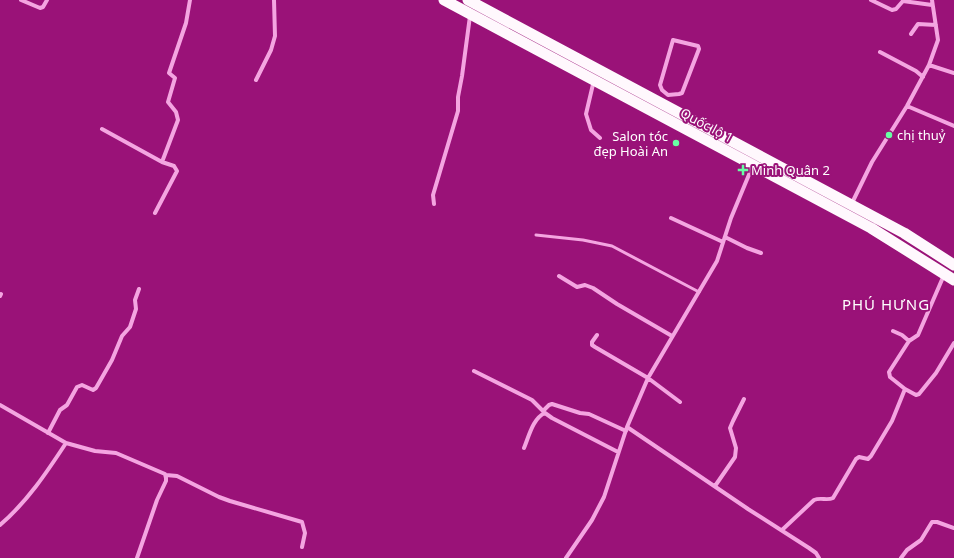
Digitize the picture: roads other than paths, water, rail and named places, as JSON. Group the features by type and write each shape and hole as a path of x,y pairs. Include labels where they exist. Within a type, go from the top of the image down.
{"highway":[{"name":"Quốc lộ 1","path":"444,0 871,228 949,277"},
{"name":"Quốc lộ 1","path":"468,0 666,100 851,205 904,233 954,265"}],"street":[{"path":"21,0 40,8 43,7 46,0"},
{"path":"162,162 178,120 176,112 168,102 174,78 169,73 186,24 190,0"},
{"path":"256,80 275,36 274,0"},
{"path":"851,205 872,162 907,106 929,65 938,40 932,2 903,1 896,9 892,10 871,0"},
{"path":"434,204 433,195 458,111 458,97 471,14"},
{"path":"911,34 918,24 936,26"},
{"path":"673,40 698,46 699,49 682,93 666,100 660,85 673,40"},
{"path":"880,52 923,76"},
{"path":"929,65 954,73"},
{"path":"594,80 586,114 591,130 600,138"},
{"path":"907,106 954,126"},
{"path":"102,129 162,162 174,166 177,171 155,214"},
{"path":"566,558 598,510 604,497 618,452 648,378 717,261 734,212 753,165"},
{"path":"671,218 724,240 761,253"},
{"path":"560,276 577,287 585,285 593,288 617,304 672,336"},
{"path":"949,277 918,334 909,341 889,374 905,389 916,395 919,394 936,373 944,357 954,343"},
{"path":"48,433 60,410 67,405 77,387 82,385 93,390 96,388 112,360 122,336 130,327 136,309 135,300 138,289"},
{"path":"893,331 902,335 909,341"},
{"path":"597,335 592,342 592,345 595,348 648,378 680,402"},
{"path":"474,371 532,400 552,418 618,452"},
{"path":"782,530 814,500 820,498 833,498 856,459 859,457 868,459 872,456 892,421 905,389"},
{"path":"715,486 735,457 736,448 730,428 744,399"},
{"path":"524,448 536,419 544,412 548,405 552,404 580,413 589,414 627,429 809,548 816,553 819,558"},
{"path":"0,405 66,443 95,451 116,453 157,470 166,476 177,476 219,497 302,522 305,533 302,547"},
{"path":"0,525 18,509 48,470 66,443"},
{"path":"137,558 158,496 166,480 166,476"},
{"path":"901,558 907,550 923,538 932,522 938,522 954,528"}],"lane":[{"path":"536,235 583,240 612,246 699,292"}],"place":[{"name":"chị thuỷ","path":"889,135"},
{"name":"Salon tóc đẹp Hoài An","path":"676,143"},
{"name":"Minh Quân 2","path":"743,170"}],"district":[{"name":"PHÚ HƯNG","path":"886,305"}]}
